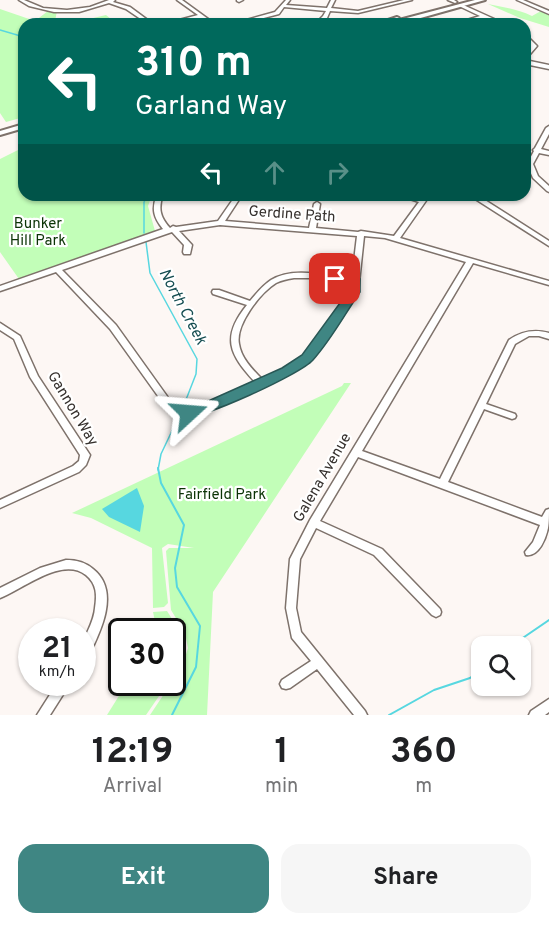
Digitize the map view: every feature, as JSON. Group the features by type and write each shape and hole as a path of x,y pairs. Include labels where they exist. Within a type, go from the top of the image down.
{"main road":[{"path":"401,18 471,0"},
{"path":"415,18 441,11 458,2 482,0"},
{"path":"0,131 18,126"}],"street":[{"path":"21,0 35,7 58,10 87,8 112,1 142,18"},
{"path":"178,0 204,18"},
{"path":"259,18 275,14 285,6 288,0"},
{"path":"324,18 333,0"},
{"path":"384,0 392,4"},
{"path":"285,6 363,12 410,0"},
{"path":"519,0 549,13"},
{"path":"458,2 488,18"},
{"path":"192,18 201,16"},
{"path":"477,18 484,16"},
{"path":"531,36 535,35"},
{"path":"531,62 549,67"},
{"path":"531,162 549,128"},
{"path":"536,150 549,153"},
{"path":"531,166 538,181 549,190"},
{"path":"158,201 156,210 161,223 188,245 187,252"},
{"path":"220,223 235,201"},
{"path":"396,238 423,201"},
{"path":"481,201 549,244"},
{"path":"312,230 317,204"},
{"name":"Gerdine Path","path":"0,289 170,229 220,223 361,233 396,238 549,284"},
{"path":"57,269 113,327 175,410 189,413 200,411 295,367 311,354 350,301 356,281 361,233"},
{"name":"Galena Avenue","path":"360,715 296,634 291,608 295,559 314,523 471,260"},
{"path":"260,383 242,363 233,344 237,322 267,286 285,277 356,281"},
{"path":"216,292 251,304"},
{"name":"Gannon Way","path":"0,326 17,338 34,377 85,455 83,463 76,469 0,504"},
{"path":"442,485 512,342 521,334 549,336"},
{"path":"481,405 512,416"},
{"path":"356,452 442,485 548,520 537,544 530,552"},
{"path":"314,523 378,552 436,612"},
{"path":"0,593 58,566 77,565 92,572 100,587 101,608 96,621"},
{"path":"286,684 319,662"},
{"path":"43,715 56,696"},
{"path":"535,715 549,705"}],"green space":[{"path":"488,4 532,16 541,11 549,15 549,27 531,21 531,18 520,18"},
{"path":"0,9 26,18 18,18 18,119 6,122 0,113"},
{"path":"48,11 57,11 56,18 39,18"},
{"path":"106,15 110,18 93,18"},
{"name":"Bunker Hill Park","path":"18,150 18,201 150,201 148,206 155,231 19,279 0,252 0,159"},
{"name":"Fairfield Park","path":"344,383 351,383 213,592 207,715 150,715 163,696 186,696 188,648 186,618 176,618 171,610 166,551 169,548 194,548 168,544 162,548 168,603 164,607 153,608 152,548 91,518 72,513 342,386"},
{"path":"167,611 172,618 154,618 153,612"},
{"path":"119,696 159,696 146,715 107,715"}],"water":[{"path":"137,488 144,506 140,532 109,517 102,509"}],"waterway":[{"name":"North Creek","path":"0,30 18,35"},
{"name":"North Creek","path":"144,233 145,201"},
{"name":"North Creek","path":"146,242 150,273 197,359 196,374 182,410"},
{"name":"North Creek","path":"158,469 161,454 180,414"},
{"name":"North Creek","path":"158,469 161,483 184,525 175,568 177,587 200,626 196,667 172,715"},
{"path":"526,636 549,620"},
{"path":"389,715 434,690 471,677"}],"route":[{"path":"189,413 200,411 287,371 307,359 350,301 354,292 356,281 335,279"}]}
